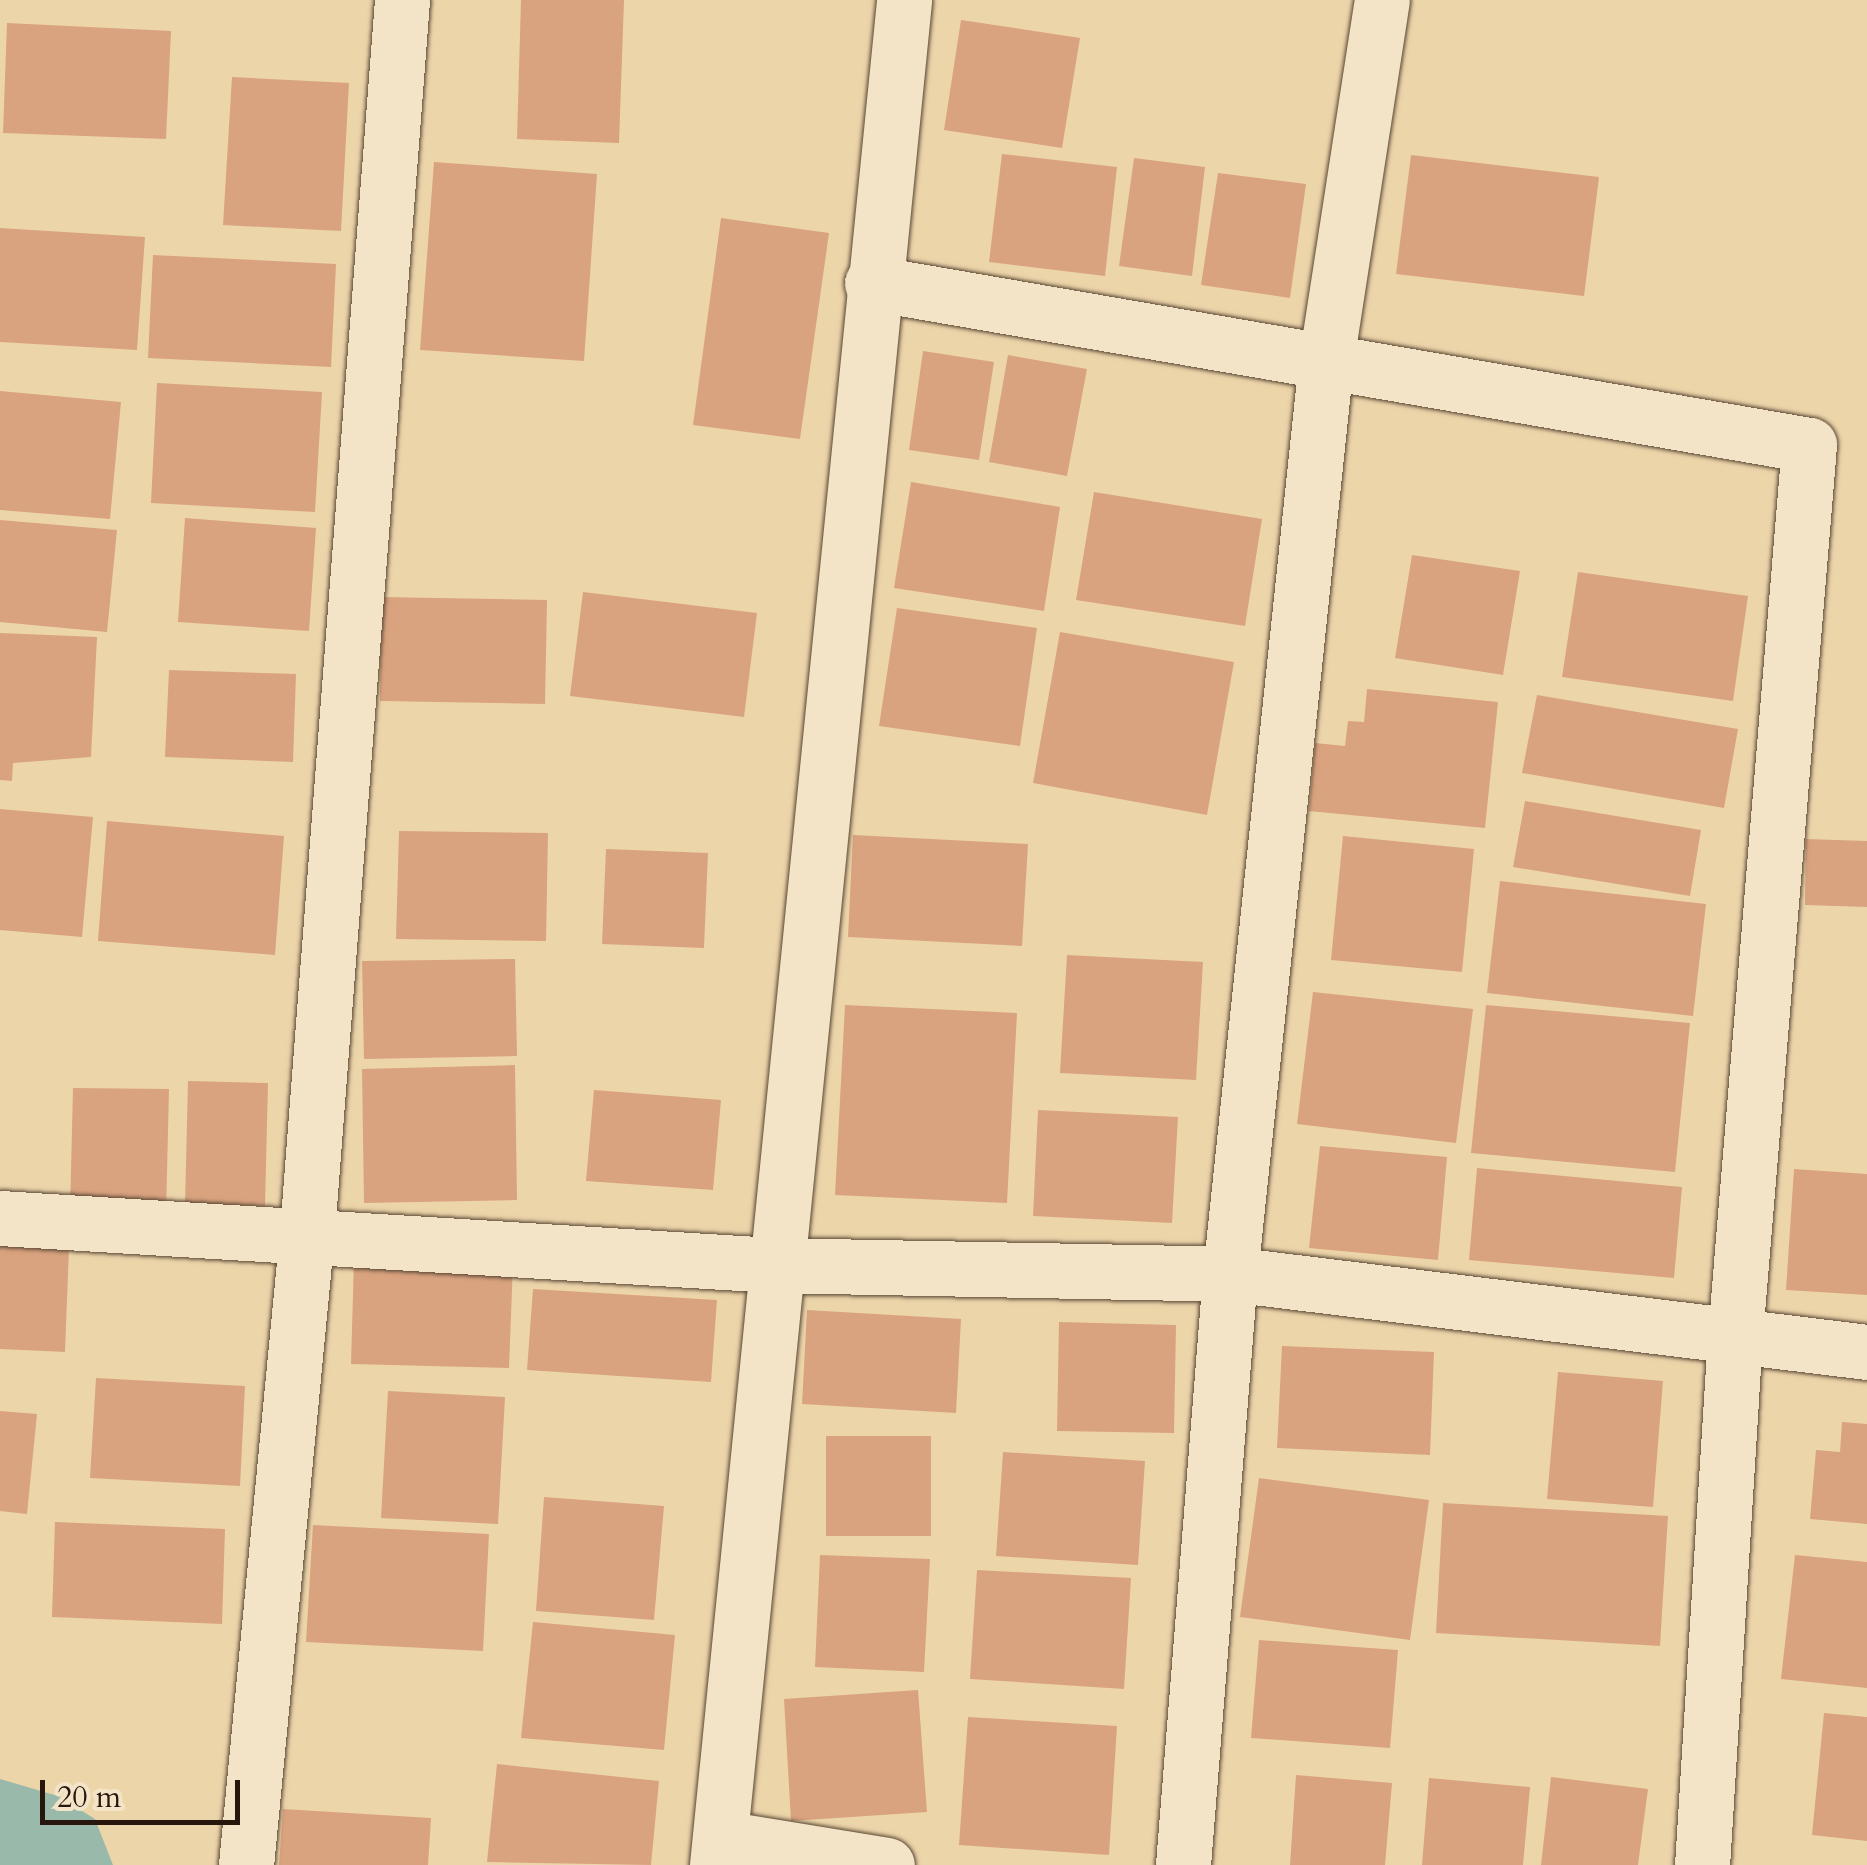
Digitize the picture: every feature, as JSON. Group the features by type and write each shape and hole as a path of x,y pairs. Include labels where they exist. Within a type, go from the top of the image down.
{"street":[{"path":"246,1865 306,1232 402,0"},
{"path":"887,1865 719,1852 772,1265 904,0"},
{"path":"1183,1865 1230,1274 1326,361 1382,0"},
{"path":"872,284 1809,445 1735,1335 1702,1865"},
{"path":"0,1218 306,1232 772,1265 1230,1274 1867,1352"}],"shaded area":[{"path":"0,1779 58,1796 95,1819 113,1865 0,1865"}],"building":[{"path":"521,0 624,0 619,143 517,139"},
{"path":"961,20 1080,38 1062,148 944,130"},
{"path":"7,23 171,31 166,139 3,133"},
{"path":"232,77 349,83 341,231 223,225"},
{"path":"1002,154 1117,167 1105,276 989,262"},
{"path":"1411,155 1599,177 1584,296 1396,274"},
{"path":"1134,158 1205,167 1192,276 1119,266"},
{"path":"434,162 597,174 584,361 420,350"},
{"path":"1218,173 1306,184 1290,298 1201,285"},
{"path":"721,218 829,233 800,439 693,425"},
{"path":"0,228 145,237 137,350 0,342"},
{"path":"153,255 336,264 331,367 148,358"},
{"path":"923,351 994,362 979,460 909,450"},
{"path":"1008,355 1087,369 1067,476 989,462"},
{"path":"157,383 322,392 315,512 151,503"},
{"path":"0,391 121,402 110,519 0,510"},
{"path":"911,482 1060,507 1044,611 894,588"},
{"path":"1094,492 1262,519 1245,626 1076,600"},
{"path":"185,518 316,528 309,631 178,622"},
{"path":"0,520 117,530 107,632 0,622"},
{"path":"1412,555 1520,571 1503,675 1395,658"},
{"path":"1578,572 1748,596 1733,701 1562,677"},
{"path":"583,592 757,613 744,717 570,696"},
{"path":"381,597 547,600 545,704 380,701"},
{"path":"897,608 1037,628 1020,746 879,726"},
{"path":"1060,632 1234,662 1207,815 1033,783"},
{"path":"0,633 97,637 91,757 13,763 12,781 0,780"},
{"path":"169,670 296,674 293,762 165,757"},
{"path":"1367,689 1498,702 1485,828 1309,811 1315,743 1345,746 1348,721 1364,722"},
{"path":"1537,695 1738,729 1724,808 1522,773"},
{"path":"1525,801 1701,830 1690,896 1513,867"},
{"path":"0,809 93,817 82,937 0,930"},
{"path":"107,821 284,836 275,955 98,941"},
{"path":"399,831 548,833 546,941 396,939"},
{"path":"853,835 1028,844 1022,946 848,937"},
{"path":"1343,836 1474,849 1462,972 1331,960"},
{"path":"1806,839 1867,841 1867,907 1805,905"},
{"path":"606,849 708,853 704,948 602,944"},
{"path":"1500,881 1706,904 1693,1016 1487,993"},
{"path":"1067,955 1203,962 1196,1080 1060,1073"},
{"path":"515,959 517,1056 364,1059 362,961"},
{"path":"1313,992 1473,1009 1456,1143 1297,1124"},
{"path":"845,1005 1017,1013 1007,1203 835,1195"},
{"path":"1486,1005 1690,1023 1675,1172 1471,1153"},
{"path":"515,1065 517,1200 364,1203 362,1069"},
{"path":"188,1081 268,1083 265,1206 185,1204"},
{"path":"73,1088 169,1089 166,1214 70,1212"},
{"path":"594,1090 721,1100 713,1190 586,1181"},
{"path":"1038,1110 1178,1117 1172,1223 1033,1216"},
{"path":"1320,1146 1447,1157 1438,1260 1309,1248"},
{"path":"1477,1168 1682,1187 1674,1278 1469,1260"},
{"path":"1794,1169 1867,1174 1867,1295 1786,1290"},
{"path":"0,1245 69,1248 65,1352 0,1349"},
{"path":"354,1259 513,1263 509,1368 351,1364"},
{"path":"533,1289 717,1300 711,1382 527,1370"},
{"path":"807,1310 961,1319 956,1413 802,1404"},
{"path":"1059,1322 1176,1325 1174,1433 1057,1431"},
{"path":"1282,1346 1434,1352 1430,1455 1277,1448"},
{"path":"1558,1372 1663,1381 1653,1507 1547,1499"},
{"path":"96,1378 245,1386 240,1486 90,1478"},
{"path":"388,1391 505,1397 498,1524 381,1518"},
{"path":"0,1411 37,1414 27,1514 0,1511"},
{"path":"1842,1422 1867,1424 1867,1524 1810,1519 1816,1450 1840,1452"},
{"path":"826,1436 931,1436 931,1536 826,1536"},
{"path":"1003,1452 1145,1461 1138,1565 996,1556"},
{"path":"1259,1478 1429,1500 1410,1640 1240,1617"},
{"path":"544,1497 664,1506 654,1620 536,1611"},
{"path":"1443,1503 1668,1516 1660,1646 1436,1633"},
{"path":"55,1522 225,1529 222,1624 52,1617"},
{"path":"313,1525 489,1534 483,1651 306,1642"},
{"path":"820,1555 930,1559 924,1672 815,1667"},
{"path":"1795,1555 1867,1562 1867,1688 1781,1679"},
{"path":"977,1570 1131,1578 1124,1689 970,1679"},
{"path":"533,1622 675,1635 664,1750 521,1738"},
{"path":"1259,1640 1398,1650 1390,1748 1251,1738"},
{"path":"918,1690 927,1812 791,1821 784,1699"},
{"path":"1824,1713 1867,1717 1867,1841 1812,1835"},
{"path":"968,1717 1117,1726 1109,1855 959,1845"},
{"path":"497,1764 659,1781 651,1865 487,1862"},
{"path":"1296,1775 1392,1783 1385,1865 1290,1865"},
{"path":"1551,1777 1648,1789 1638,1865 1541,1865"},
{"path":"1429,1778 1530,1787 1523,1865 1422,1865"},
{"path":"283,1809 431,1818 428,1865 279,1865"}]}
